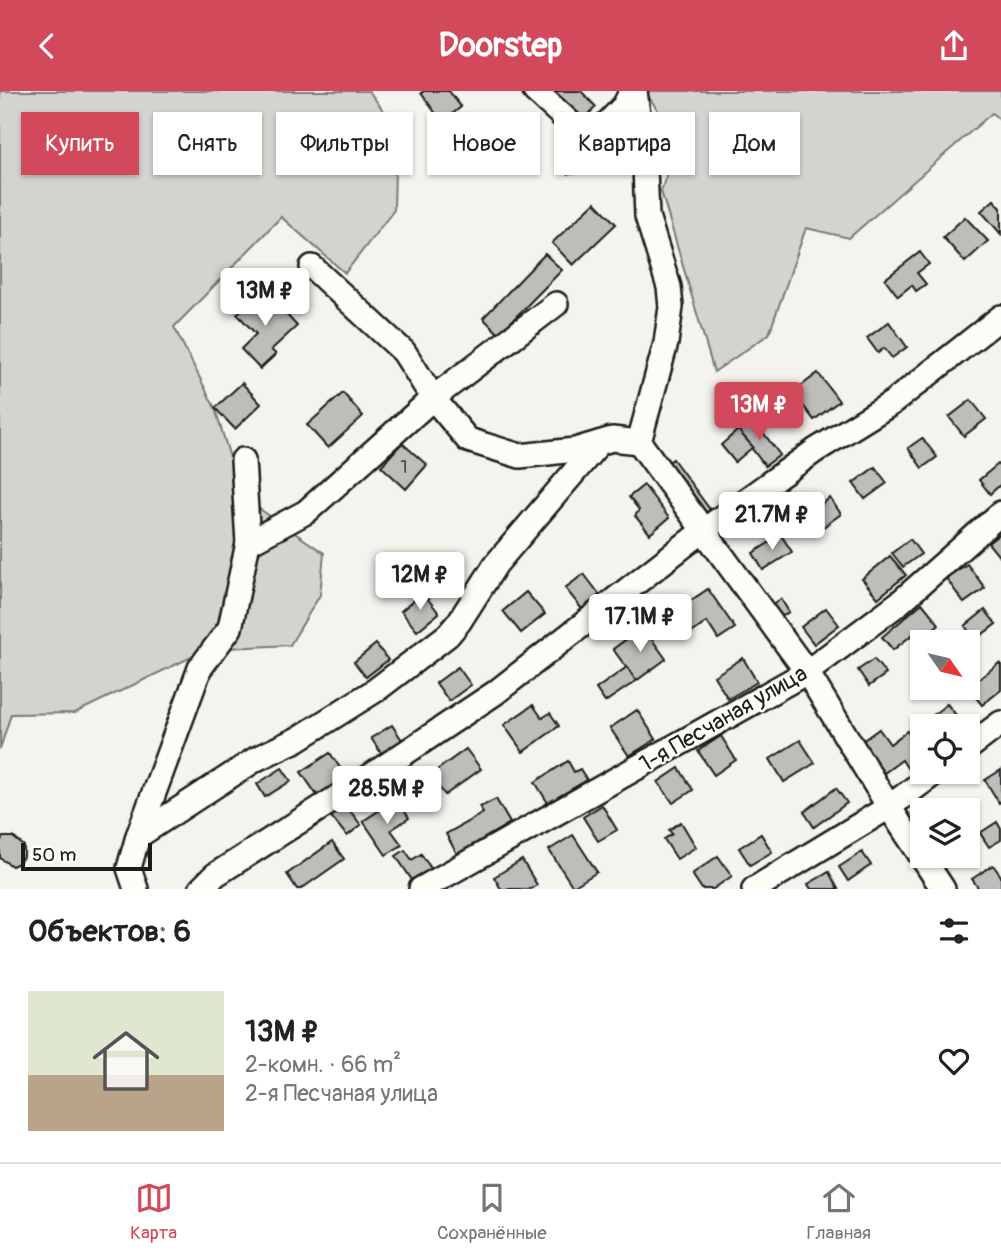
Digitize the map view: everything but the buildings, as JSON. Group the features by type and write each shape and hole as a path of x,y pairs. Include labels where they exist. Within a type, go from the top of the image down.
{"street":[{"path":"535,91 558,112"},
{"path":"618,112 634,91"},
{"path":"634,91 645,168 647,216 669,288 671,307 666,342 639,442"},
{"path":"312,267 404,352 433,398 468,440 520,456 575,450 612,439 639,442 807,672 888,807 943,889"},
{"path":"248,543 306,512 433,398 556,304"},
{"path":"201,889 215,875 495,693 704,530 816,450 892,403 1001,317"},
{"path":"138,836 256,759 298,739 376,689 447,635 459,622 496,564 599,443"},
{"path":"135,889 128,868 138,836 200,668 230,628 248,543 243,460"},
{"name":"1-я Песчаная улица","path":"421,889 807,672 899,603 1001,513"},
{"path":"980,739 1001,723"},
{"path":"754,889 888,807 920,784"}],"shaded area":[{"path":"0,91 369,91 384,112 276,112 276,175 395,175 394,210 345,273 281,217 174,327 215,408 242,497 324,553 320,595 290,645 208,649 75,713 11,714 0,749"},
{"path":"645,91 1001,91 1001,121 992,113 849,238 806,228 769,334 714,372 661,191 666,175 695,175 695,112 659,112"}]}
